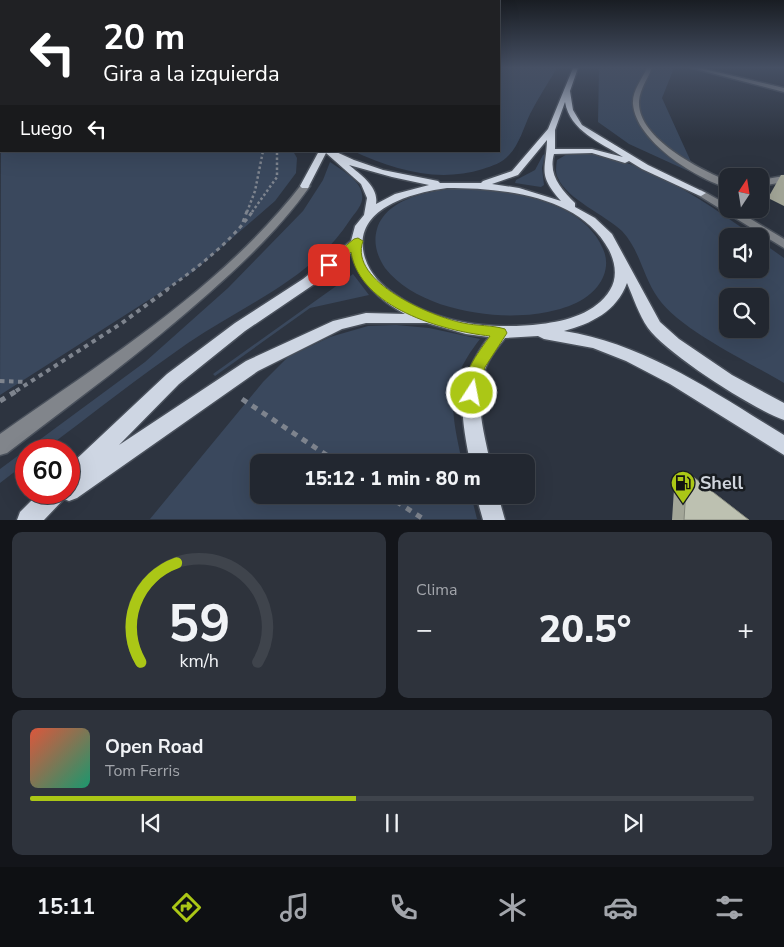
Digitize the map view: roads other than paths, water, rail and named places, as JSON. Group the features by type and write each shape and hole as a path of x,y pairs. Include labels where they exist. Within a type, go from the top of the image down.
{"main road":[{"path":"482,185 515,173 551,130 567,92"},
{"path":"567,92 570,110 579,126 645,167 701,193"},
{"path":"447,185 420,190 394,198 369,215 362,224 356,246 358,259 364,272 374,285 389,298 431,319 464,328 500,333 537,331 561,327 581,320 598,311 610,301 618,289 622,277 621,265 617,250 608,237 580,214 553,186 548,161 551,152 551,130"},
{"path":"305,186 322,152"},
{"path":"551,152 592,152 645,167"},
{"path":"330,153 404,178 447,185 482,185 533,194 558,203 580,214"},
{"path":"330,153 365,183 372,198 369,215"},
{"path":"80,469 173,379 240,327 308,282 358,241"},
{"path":"621,265 632,280 654,325 673,343 726,380 784,412"},
{"path":"80,483 252,366 330,329 366,318 431,319"},
{"path":"537,331 606,346 636,359 664,373 784,446"},
{"path":"479,454 472,406 474,381 478,366 500,333"},
{"path":"33,515 44,504"},
{"path":"33,515 48,504"},
{"path":"490,504 494,520"}],"street":[{"path":"638,92 636,105 641,119 653,136 673,156 719,182"},
{"path":"769,182 784,179"},
{"path":"0,446 148,337 247,251 281,218 305,186"},
{"path":"701,193 719,189"},
{"path":"701,193 784,244"}],"place":[{"name":"Shell","path":"683,504"}]}
